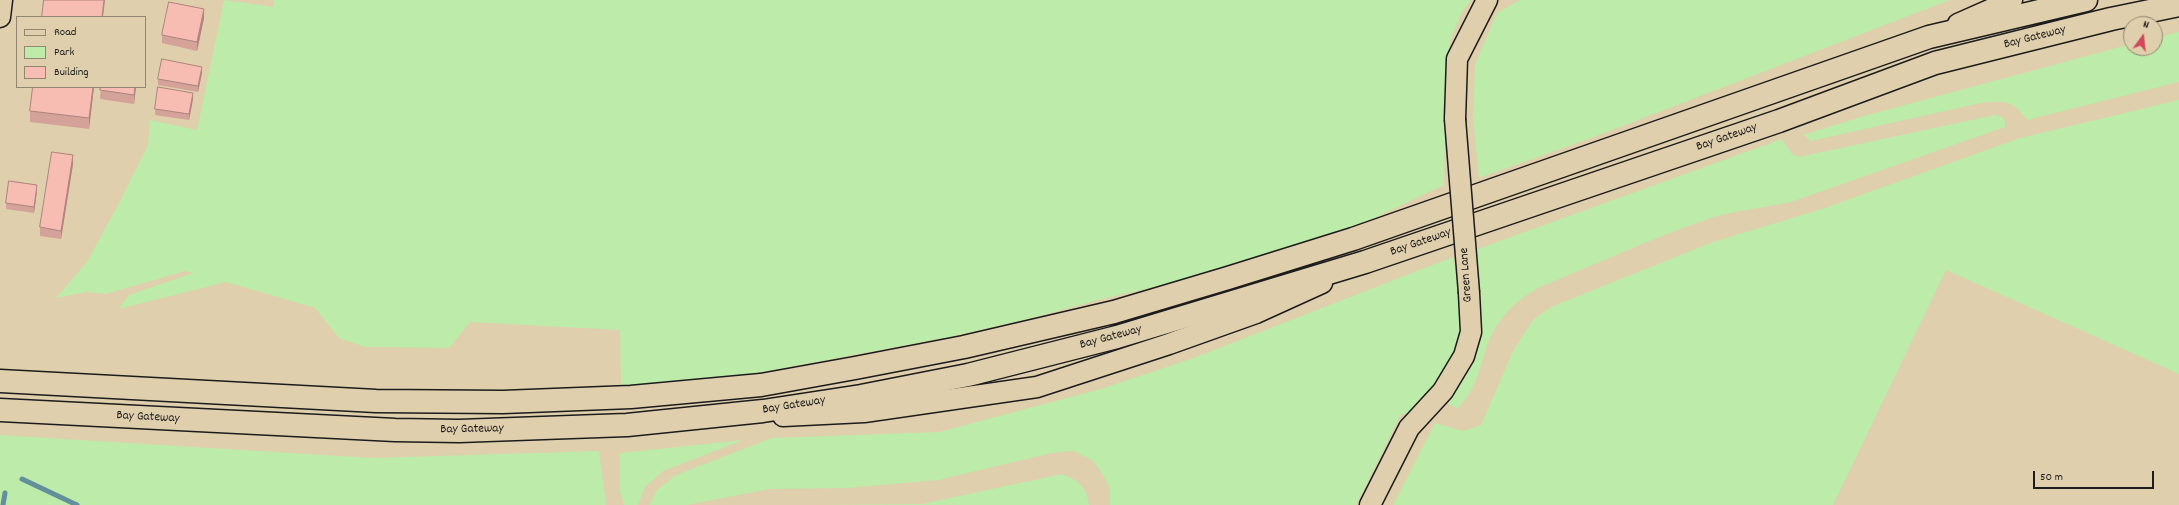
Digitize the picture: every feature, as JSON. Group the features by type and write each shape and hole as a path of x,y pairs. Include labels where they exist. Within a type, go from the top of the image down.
{"highway":[{"name":"Bay Gateway","path":"0,381 293,397 439,402 586,399 769,383 972,345 1114,312 1220,281 1353,239 1929,37 2086,0"},
{"name":"Bay Gateway","path":"0,410 395,430 459,431 627,425 771,410 861,396 968,375 1117,337 1365,262 1779,121 1934,63 2111,19 2179,5"}],"street":[{"path":"0,17 2,0"},
{"name":"Green Lane","path":"1370,505 1409,428 1443,391 1464,356 1471,332 1455,119 1457,59 1487,0"},
{"path":"1929,37 2012,0"},
{"path":"627,425 864,412 1037,387 1169,344 1256,313 1365,262"}],"green space":[{"path":"224,0 274,7 274,0 1471,0 1462,12 1450,41 1446,75 1444,185 1370,220 1289,249 1194,278 944,338 725,379 621,387 620,330 470,322 449,348 365,347 339,338 315,308 226,282 118,309 129,295 193,273 185,271 106,294 86,292 56,298 87,262 119,203 148,145 150,120 197,130"},
{"path":"1520,0 1950,0 1594,137 1479,178 1473,118 1475,64 1497,13"},
{"path":"2179,32 2179,82 2027,120 2018,109 2005,102 1985,102 1811,141 1803,135 1864,116 2123,46 2123,56 2163,56 2163,36"},
{"path":"2179,100 2179,374 1946,270 1833,505 1393,505 1435,423 1463,431 1481,425 1513,351 1533,320 1551,307 1713,242 1822,209 2020,138"},
{"path":"1995,115 2002,117 2005,121 2005,127 1791,202 1739,211 1708,219 1643,244 1538,288 1515,304 1498,324 1489,341 1474,384 1465,400 1458,408 1450,405 1447,400 1469,364 1475,250 1782,139 1792,154 1799,157"},
{"path":"1453,257 1459,291 1463,329 1460,350 1457,358 1446,375 1413,414 1401,414 1356,505 1110,505 1110,488 1100,470 1092,460 1073,451 1052,453 938,480 846,488 769,489 687,505 649,505 657,490 676,475 772,438 939,432 1101,389 1191,359"},
{"path":"0,435 371,458 599,451 606,505 0,505"},
{"path":"743,440 663,471 645,487 638,505 624,505 620,492 620,453"},
{"path":"1062,474 1081,485 1086,493 1089,505 819,505 922,504"}],"building":[{"path":"44,0 104,0 102,16 42,16"},
{"path":"169,2 204,9 197,42 162,35"},
{"path":"162,59 202,67 198,86 158,79"},
{"path":"158,87 193,93 189,114 155,109"},
{"path":"33,88 93,88 89,118 30,111"},
{"path":"101,88 135,88 134,95 100,90"},
{"path":"52,152 73,155 61,231 40,227"},
{"path":"9,181 37,185 34,207 6,203"}],"waterway":[{"path":"22,479 77,505"},
{"path":"3,505 5,493"}]}
